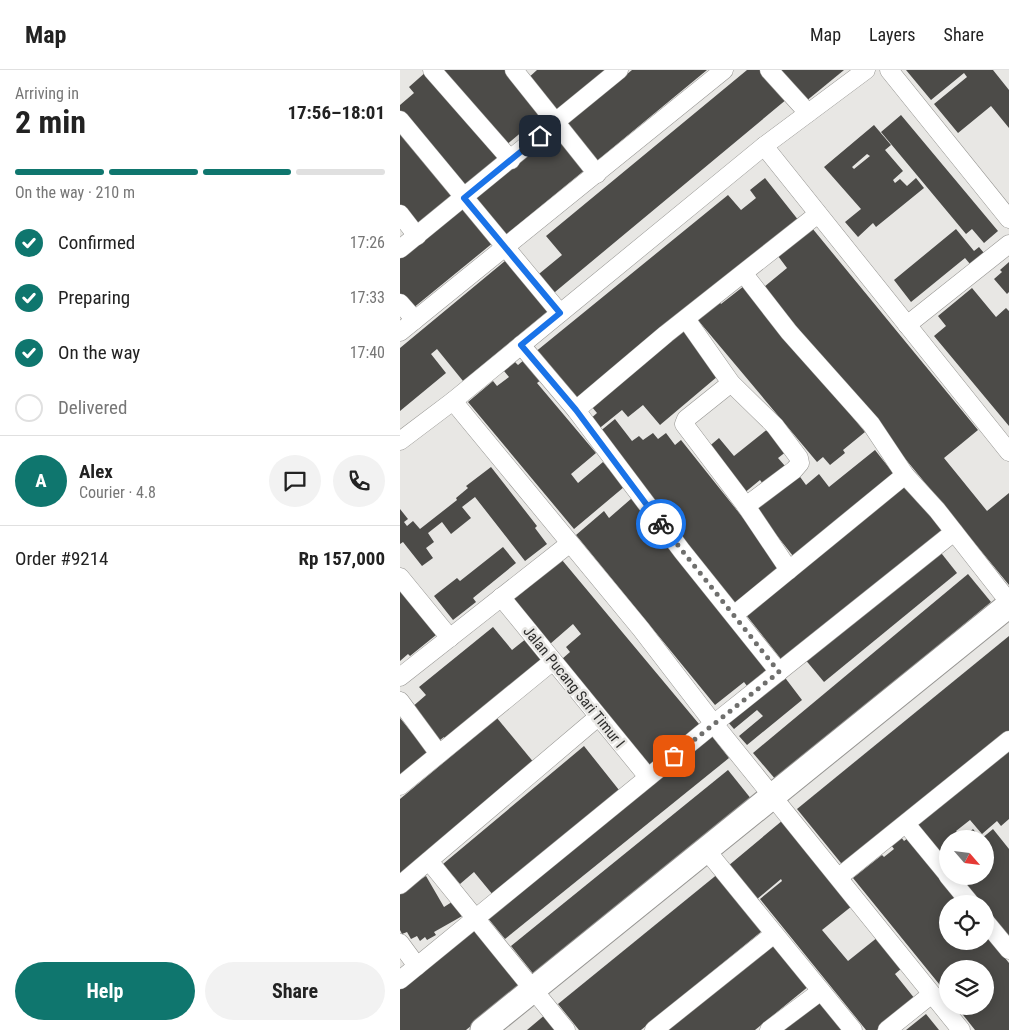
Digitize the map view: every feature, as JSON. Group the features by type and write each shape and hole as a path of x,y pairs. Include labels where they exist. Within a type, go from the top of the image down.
{"main road":[{"path":"778,803 1009,604"},
{"path":"483,1030 538,995 778,803 1009,623"},
{"path":"509,1030 538,995"}],"street":[{"path":"432,70 511,160"},
{"path":"400,249 619,70"},
{"path":"400,332 724,70"},
{"path":"769,70 808,113"},
{"path":"400,441 521,345 764,146 866,70"},
{"path":"889,70 1009,219"},
{"path":"523,73 555,124 597,174"},
{"path":"400,120 560,313"},
{"path":"764,146 1009,452"},
{"path":"400,214 417,236"},
{"path":"576,410 818,214"},
{"path":"907,325 1009,244"},
{"path":"744,274 789,332 871,424 905,474 954,532 1009,604"},
{"path":"400,303 415,320"},
{"path":"686,320 731,383 775,426 796,452 800,460 794,470 746,506"},
{"path":"521,345 576,410 682,551 779,672"},
{"path":"731,383 686,419 684,424 746,506 789,570"},
{"path":"453,400 640,629 714,724 961,1030"},
{"path":"734,614 905,474"},
{"path":"400,980 476,916 954,532"},
{"path":"400,677 569,544"},
{"path":"400,577 450,638"},
{"name":"Jalan Pucang Sari Timur I","path":"501,597 648,777"},
{"path":"400,786 553,662"},
{"path":"400,701 439,754"},
{"path":"400,885 598,717"},
{"path":"839,877 1009,740"},
{"path":"906,824 939,865"},
{"path":"712,857 853,1030"},
{"path":"429,861 476,916 566,1030"},
{"path":"955,885 964,895"},
{"path":"994,932 1009,950"},
{"path":"654,1030 774,934"},
{"path":"400,942 417,966"},
{"path":"769,1030 821,992"},
{"path":"887,1030 932,994"}],"building":[{"path":"440,70 505,70 549,122 530,138 524,130 505,146"},
{"path":"537,70 614,70 557,116 527,79"},
{"path":"632,70 707,70 593,164 562,127"},
{"path":"747,70 762,70 787,99 549,297 534,278 562,255 546,236"},
{"path":"779,70 844,70 805,102"},
{"path":"906,70 993,70 1009,90 1009,128 991,106 958,133 934,104 967,77 964,73 931,100"},
{"path":"427,71 502,160 465,192 400,114 400,105 414,93 409,87"},
{"path":"901,115 998,231 984,243 972,229 966,234 881,132"},
{"path":"874,125 891,145 885,150 903,171 893,180 895,183 900,179 907,186 916,178 924,188 876,227 873,223 858,237 845,222 861,209 824,167","holes":["867,154 870,156 854,169 852,167"]},
{"path":"400,131 455,198 418,229 400,207"},
{"path":"556,132 586,169 503,237 473,199"},
{"path":"765,178 799,221 575,404 534,353 728,195 741,210 756,198 750,190"},
{"path":"464,205 494,242 412,309 400,294 400,257"},
{"path":"812,228 978,430 944,458 987,511 1009,493 1009,585 764,287 787,268 778,256"},
{"path":"956,229 974,251 979,247 984,253 970,264 965,258 911,302 894,280"},
{"path":"505,261 548,311 463,381 437,349 431,354 446,373 400,411 400,348"},
{"path":"1009,262 1009,292 1007,294 994,279"},
{"path":"744,286 865,432 843,450 845,453 830,465 823,457 817,462 697,319 719,301 721,304"},
{"path":"972,288 996,317 1006,308 1009,311 1009,426 934,336 946,326 938,316"},
{"path":"686,329 718,376 660,425 643,405 628,417 622,410 596,431 588,421 597,413 592,407"},
{"path":"524,360 541,380 537,383 596,453 571,474 578,483 603,462 624,487 574,529 468,402 493,381 497,386 509,377 504,371 515,362 518,365"},
{"path":"615,419 632,441 639,436 643,440 653,433 658,439 666,433 675,445 681,440 783,568 735,606 598,433"},
{"path":"769,428 787,451 778,458 785,466 763,484 760,480 743,494 706,449 719,438 734,456"},
{"path":"875,450 894,474 793,556 755,508 798,474 806,485 819,474 829,487"},
{"path":"491,467 537,526 535,528 547,544 525,561 475,497 462,507 471,518 451,534 442,522 428,533 434,542 426,548 433,558 422,566 403,542 400,544 400,509 408,519 404,522 407,526 413,521 420,529 457,500 456,498 468,488 466,486"},
{"path":"905,482 943,530 781,659 743,611"},
{"path":"632,498 770,667 747,686 744,682 715,705 576,535 604,511 609,518"},
{"path":"503,547 516,563 473,598 476,602 453,620 434,596 457,578 460,581"},
{"path":"938,549 957,573 824,682 804,658"},
{"path":"562,560 699,724 650,765 562,659 570,652 566,647 581,634 573,624 550,644 513,600"},
{"path":"968,574 991,602 776,780 753,753"},
{"path":"400,591 436,635 410,656 408,654 400,661"},
{"path":"493,627 512,650 527,638 546,661 447,741 444,737 436,743 411,708 426,695 419,687"},
{"path":"1009,636 1009,734 845,868 797,809"},
{"path":"783,675 802,700 747,745 739,736 763,716 757,710 734,729 727,721"},
{"path":"400,718 430,755 400,780"},
{"path":"497,718 535,764 400,876 400,799"},
{"path":"711,735 729,758 505,939 487,917"},
{"path":"1009,744 1009,819 1001,826 997,821 987,830 979,830 970,820 957,830 939,830 939,855 913,825"},
{"path":"584,746 619,790 493,895 474,872 460,884 443,864"},
{"path":"728,770 752,800 535,976 511,946"},
{"path":"783,820 852,906 822,930 848,961 878,937 902,968 895,974 915,999 877,1030 866,1030 760,899 782,881 781,879 756,900 728,866"},
{"path":"994,830 1009,849 1009,940 994,922 994,895 972,895 963,885 994,885"},
{"path":"901,837 904,841 908,838 939,876 939,885 946,885 955,895 939,895 939,950 994,950 994,944 1009,963 1009,1030 975,1030 963,1015 994,1015 994,960 939,960 939,984 853,878 882,855 884,857 894,849 891,845"},
{"path":"719,873 762,931 641,1030 579,1030 558,1004"},
{"path":"426,876 444,907 455,900 464,915 434,932 436,935 427,940 425,937 420,941 417,936 411,939 407,932 402,934 400,930 400,892"},
{"path":"472,928 523,983 466,1030 400,1030 400,988"},
{"path":"773,941 809,986 755,1030 667,1030"},
{"path":"820,999 845,1030 781,1030"},
{"path":"546,1014 559,1030 527,1030"},
{"path":"926,1014 939,1030 906,1030"}],"way so far":[{"path":"661,524 779,672 674,756"}],"route":[{"path":"540,136 464,198 560,313 521,345 576,410 661,524"}]}
